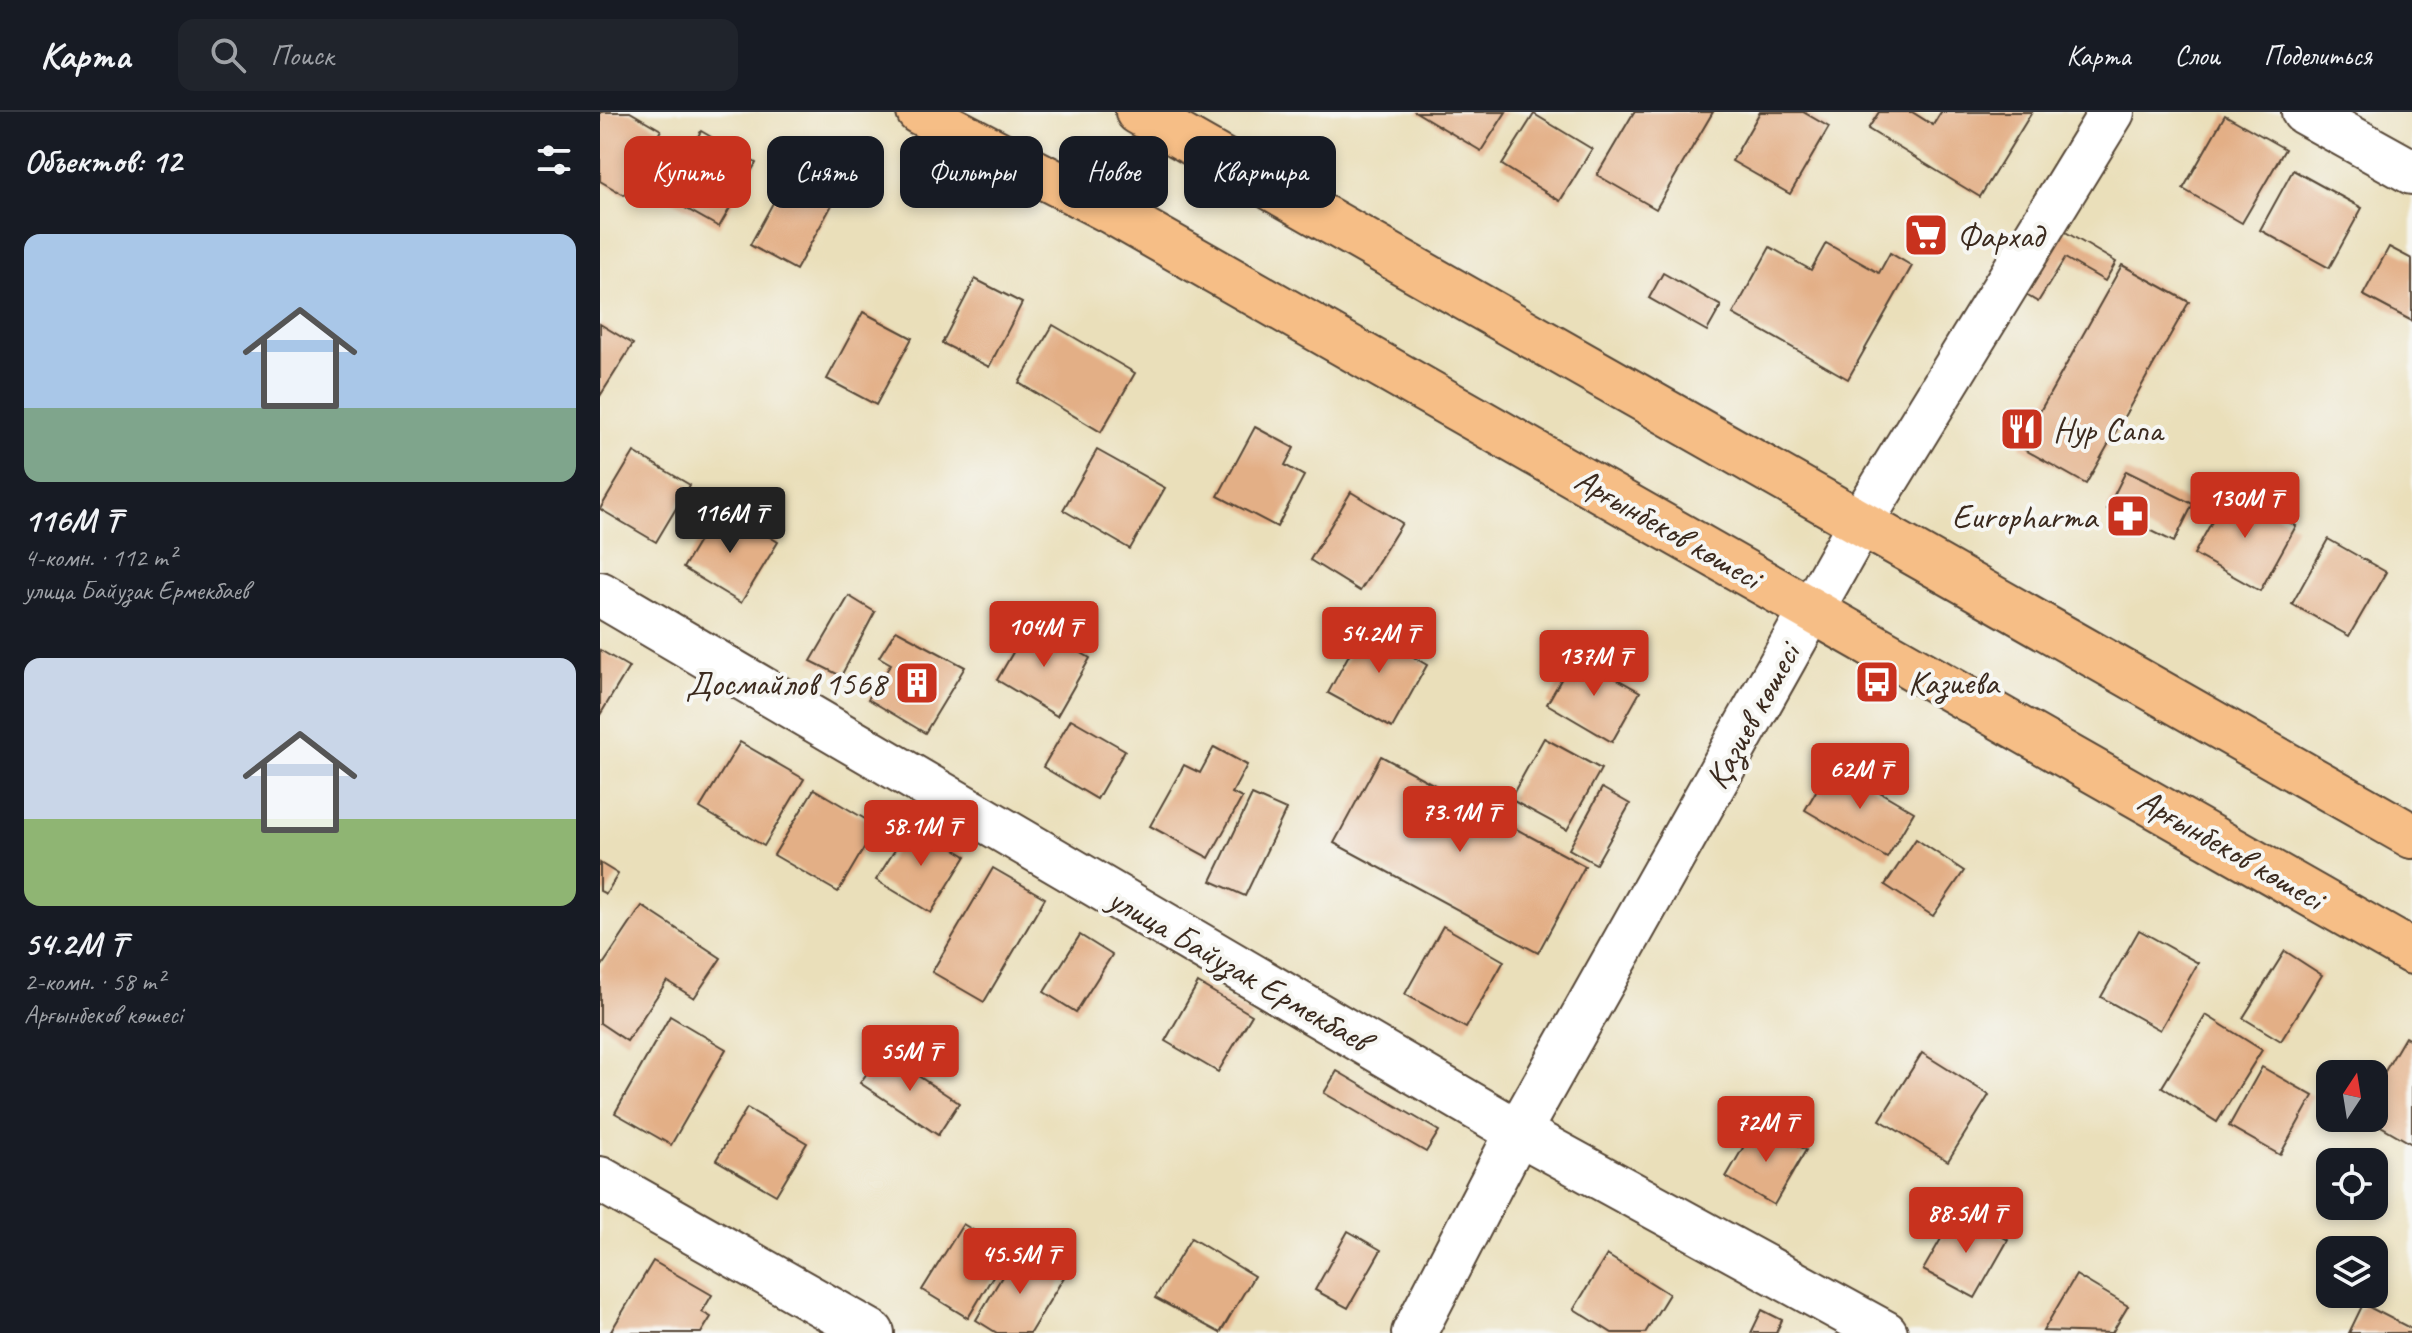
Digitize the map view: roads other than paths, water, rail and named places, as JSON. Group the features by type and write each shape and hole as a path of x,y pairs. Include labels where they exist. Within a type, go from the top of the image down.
{"main road":[{"name":"Арғынбеков көшесі","path":"919,112 1110,211 2412,952"},
{"path":"1138,112 1862,520 2412,836"}],"street":[{"name":"Қазиев көшесі","path":"1414,1333 1518,1132 1862,520 2112,112"},
{"path":"2304,112 2412,172"},
{"name":"улица Байузак Ермекбаев","path":"600,594 1518,1132 1885,1333"},
{"path":"600,1179 872,1333"}],"place":[{"name":"Фархад","path":"1926,235"},
{"name":"Нур Сапа","path":"2022,429"},
{"name":"Europharma","path":"2128,516"},
{"name":"Казиева","path":"1877,682"},
{"name":"Досмайлов 1568","path":"917,683"}]}
